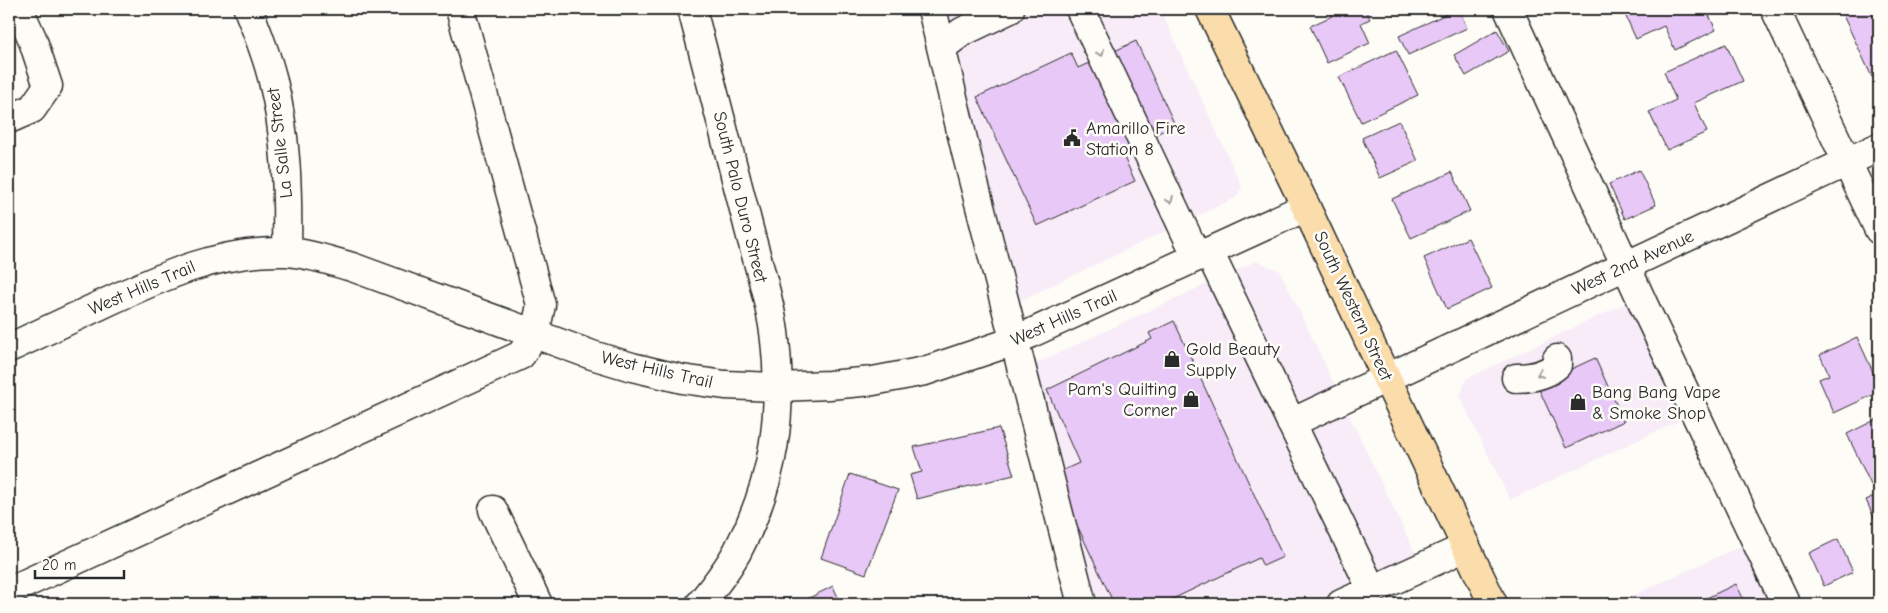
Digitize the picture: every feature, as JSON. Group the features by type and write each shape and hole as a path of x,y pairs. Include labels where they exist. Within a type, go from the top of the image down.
{"main road":[{"name":"South Western Street","path":"1210,9 1306,207 1493,604"}],"street":[{"path":"9,119 32,110 48,86 32,38 19,9"},
{"name":"La Salle Street","path":"248,9 272,76 280,115 286,159 288,204 287,252"},
{"path":"9,590 521,355 535,333 541,305 460,9"},
{"name":"South Palo Duro Street","path":"692,9 774,331 778,388"},
{"path":"932,9 1014,341 1083,603"},
{"path":"942,47 962,32 1010,9"},
{"path":"1080,9 1203,254 1291,423 1372,590"},
{"path":"1508,9 1647,312 1786,604"},
{"path":"1775,9 1879,230"},
{"name":"West 2nd Avenue","path":"1291,423 1879,147"},
{"name":"West Hills Trail","path":"9,348 155,279 189,266 224,257 252,253 287,252 320,258 352,267 592,355 682,379 725,385 778,388 873,381 925,371 1014,341 1306,207"},
{"path":"1516,378 1532,378 1557,365 1557,359"},
{"path":"700,604 737,553 752,521 774,454 778,421 778,388"},
{"path":"493,510 538,604"},
{"path":"1341,604 1466,547"}],"shaded area":[{"path":"943,9 1160,9 1242,187 1235,198 1021,300"},
{"path":"1256,261 1280,271 1416,555 1311,604 1093,604 1035,364"},
{"path":"1626,303 1683,419 1510,500 1460,397 1466,379"},
{"path":"1743,545 1773,604 1615,604"}],"building":[{"path":"1329,9 1365,9 1370,19 1361,23 1370,43 1327,63 1310,26 1332,16"},
{"path":"1459,9 1467,28 1408,55 1399,36"},
{"path":"1706,9 1716,30 1675,50 1664,26 1636,39 1623,10"},
{"path":"1840,9 1879,9 1879,74 1872,77"},
{"path":"1497,30 1509,51 1466,76 1454,55"},
{"name":"Amarillo Fire Station 8","path":"1136,41 1175,125 1121,151 1135,181 1037,226 977,97 1071,53 1078,68"},
{"path":"1726,44 1743,81 1694,103 1707,132 1667,150 1649,112 1676,100 1664,72"},
{"path":"1396,50 1418,95 1361,122 1339,77"},
{"path":"1399,121 1418,161 1380,178 1362,138"},
{"path":"1639,170 1656,205 1625,219 1609,184"},
{"path":"1452,172 1470,211 1411,238 1392,199"},
{"path":"1468,238 1492,288 1447,309 1424,258"},
{"path":"1174,321 1283,557 1263,566 1259,558 1162,604 1114,604 1069,508 1061,471 1079,463 1047,390 1152,339 1149,333"},
{"path":"1857,337 1879,385 1879,392 1834,413 1819,379 1829,375 1820,355"},
{"path":"1595,358 1624,421 1566,448 1537,385"},
{"path":"1879,418 1879,481 1871,485 1847,434"},
{"path":"999,428 1014,475 917,499 910,475 922,472 914,447"},
{"path":"850,474 898,490 866,574 821,558"},
{"path":"1879,494 1879,529 1866,500"},
{"path":"1838,539 1853,572 1824,586 1809,553"},
{"path":"1736,584 1746,604 1694,604"},
{"path":"833,586 841,604 804,604 803,601"}],"place":[{"name":"Amarillo Fire Station 8","path":"1072,138"},
{"name":"Gold Beauty Supply","path":"1172,359"},
{"name":"Pam's Quilting Corner","path":"1191,399"},
{"name":"Bang Bang Vape & Smoke Shop","path":"1578,402"}]}
